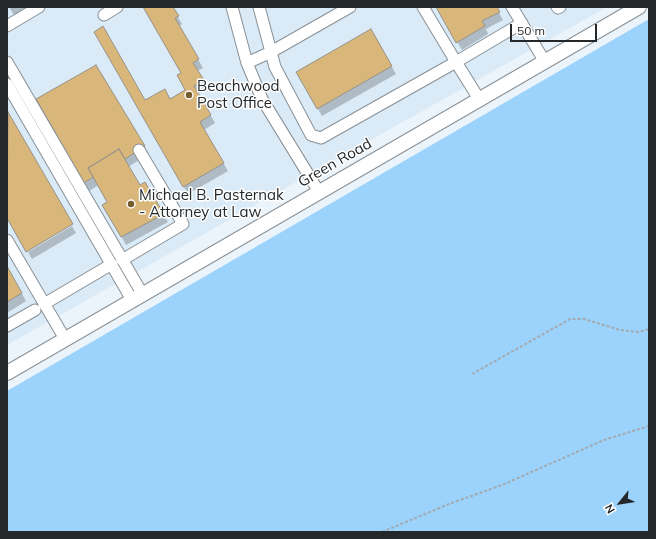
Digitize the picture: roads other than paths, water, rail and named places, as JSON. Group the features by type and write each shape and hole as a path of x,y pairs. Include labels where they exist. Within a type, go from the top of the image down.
{"main road":[{"name":"Green Road","path":"7,373 544,62 631,9"}],"street":[{"path":"7,26 40,7"},
{"path":"104,15 117,7"},
{"path":"232,7 248,63 262,99 320,192"},
{"path":"259,7 275,67 310,135 321,138 522,23"},
{"path":"248,63 271,52 350,7"},
{"path":"424,7 456,62 480,99"},
{"path":"512,7 544,62"},
{"path":"7,62 122,260 138,298"},
{"path":"8,88 112,264 138,298"},
{"path":"122,260 183,224 139,150"},
{"path":"7,240 40,307 65,339"},
{"path":"7,326 112,264"}],"place":[{"name":"Beachwood Post Office","path":"189,95"},
{"name":"Michael B. Pasternak - Attorney at Law","path":"131,204"}]}
